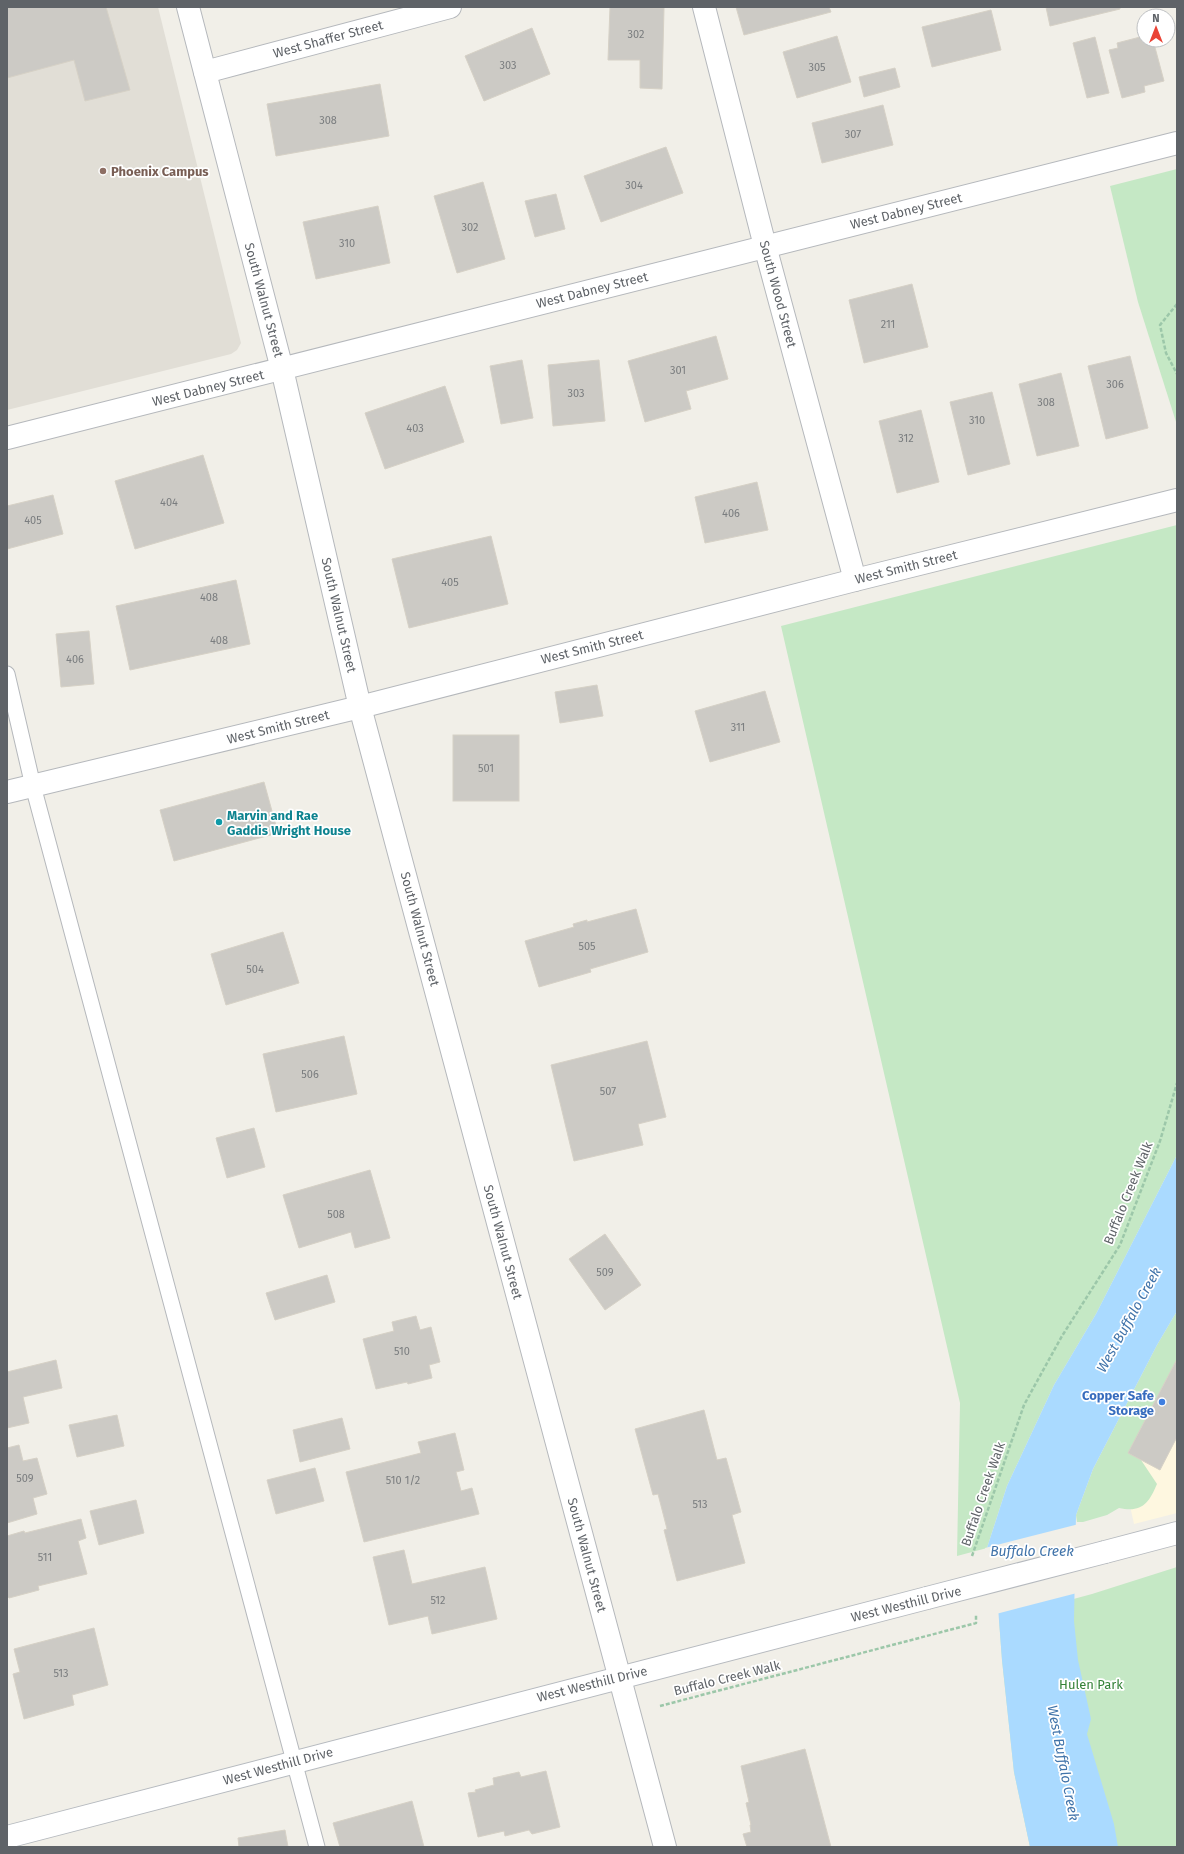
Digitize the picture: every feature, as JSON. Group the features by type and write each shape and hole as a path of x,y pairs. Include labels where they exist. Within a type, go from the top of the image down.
{"street":[{"name":"South Walnut Street","path":"188,7 282,369 360,706 665,1847"},
{"name":"West Shaffer Street","path":"205,72 450,7"},
{"name":"South Wood Street","path":"704,7 765,246 855,580"},
{"name":"West Dabney Street","path":"7,438 1177,143"},
{"name":"West Smith Street","path":"7,792 360,706 1177,500"},
{"name":"West Westhill Drive","path":"7,1837 1177,1533"}],"lane":[{"path":"7,674 33,786 317,1847"}],"path":[{"path":"1177,304 1160,324 1166,353 1177,374"},
{"name":"Buffalo Creek Walk","path":"971,1561 1024,1405 1062,1336 1120,1245 1160,1141 1177,1083"},
{"name":"Buffalo Creek Walk","path":"660,1706 976,1623 975,1607"}],"shaded area":[{"name":"Phoenix Campus","path":"7,7 158,7 241,343 237,350 231,354 7,410"},
{"name":"Copper Safe Storage","path":"1177,1347 1177,1513 1134,1524 1119,1457"}],"green space":[{"path":"1177,169 1177,425 1138,302 1110,186"},
{"path":"1177,525 1177,1155 1096,1314 1054,1385 1007,1486 987,1548 957,1556 960,1403 781,626"},
{"path":"1177,1311 1177,1359 1128,1453 1141,1460 1157,1484 1154,1491 1148,1501 1139,1508 1119,1508 1107,1515 1083,1522 1077,1522 1076,1515 1093,1469 1157,1345"},
{"name":"Hulen Park","path":"1177,1567 1177,1847 1030,1847 1014,1772 999,1619 1092,1594"}],"water":[{"name":"Buffalo Creek","path":"1177,1155 1177,1311 1157,1345 1093,1469 1076,1515 1074,1621 1078,1660 1091,1719 1087,1734 1114,1824 1118,1847 1030,1847 1014,1772 998,1607 987,1548 1007,1486 1054,1385 1096,1314"}],"pier":[{"path":"1079,1524 1077,1593 996,1614 985,1548"}],"building":[{"path":"7,7 106,7 130,90 85,101 74,60 7,78"},
{"path":"610,7 664,8 662,89 640,88 640,60 608,60"},
{"path":"736,7 829,7 831,12 744,35"},
{"path":"1046,7 1120,7 1120,9 1050,26"},
{"path":"991,10 1001,50 932,67 922,27"},
{"path":"532,28 550,74 484,101 465,56"},
{"path":"837,36 851,82 797,98 783,52"},
{"path":"1095,37 1109,93 1087,98 1073,43"},
{"path":"1136,38 1136,48 1155,48 1164,81 1144,86 1145,92 1122,98 1109,50 1118,48 1117,43"},
{"path":"895,68 900,87 864,97 859,77"},
{"path":"380,84 389,136 276,156 267,104"},
{"path":"883,105 893,145 822,163 812,123"},
{"path":"666,147 683,193 601,222 584,176"},
{"path":"483,182 505,259 457,273 434,196"},
{"path":"556,194 565,229 535,237 525,201"},
{"path":"378,206 390,263 316,279 303,222"},
{"path":"912,284 928,347 864,363 849,300"},
{"path":"716,336 728,379 686,391 691,409 645,422 628,361"},
{"path":"1130,356 1148,428 1106,439 1088,366"},
{"path":"522,360 533,418 501,424 490,366"},
{"path":"599,360 605,421 553,426 548,365"},
{"path":"1061,373 1079,446 1037,456 1019,384"},
{"path":"445,386 464,442 385,469 365,413"},
{"path":"992,392 1010,464 968,475 950,402"},
{"path":"921,410 939,482 897,493 879,421"},
{"path":"203,455 224,523 135,549 115,481"},
{"path":"757,482 768,530 705,543 695,497"},
{"path":"53,495 63,534 7,549 7,506"},
{"path":"491,536 508,604 409,628 392,559"},
{"path":"236,580 250,644 130,670 116,606"},
{"path":"89,631 94,684 61,687 56,634"},
{"path":"597,685 603,716 560,723 555,692"},
{"path":"765,691 780,742 710,762 695,711"},
{"path":"453,735 519,735 519,801 453,801"},
{"name":"Marvin and Rae Gaddis Wright House","path":"264,782 278,833 174,861 160,810"},
{"path":"636,909 648,952 590,969 591,972 539,987 525,941 574,927 573,924 587,920 587,922"},
{"path":"283,932 299,983 226,1005 211,954"},
{"path":"344,1036 357,1094 276,1112 263,1054"},
{"path":"647,1041 666,1117 638,1124 643,1145 574,1161 551,1065"},
{"path":"254,1128 265,1167 227,1178 216,1138"},
{"path":"370,1170 390,1238 355,1248 351,1232 299,1248 283,1195"},
{"path":"605,1234 641,1285 605,1310 569,1259"},
{"path":"327,1275 335,1302 275,1320 266,1293"},
{"path":"416,1316 420,1330 431,1327 440,1362 429,1365 432,1378 408,1384 407,1382 376,1389 363,1339 394,1331 392,1322"},
{"path":"1177,1359 1177,1437 1160,1470 1128,1453"},
{"path":"56,1360 62,1388 23,1397 29,1423 7,1428 7,1372"},
{"path":"704,1410 717,1460 726,1458 741,1512 732,1515 745,1563 677,1581 664,1530 667,1529 658,1494 653,1495 635,1429"},
{"path":"117,1415 124,1446 77,1457 69,1425"},
{"path":"342,1418 350,1449 300,1462 293,1430"},
{"path":"455,1433 464,1470 456,1472 461,1491 472,1488 479,1514 364,1542 346,1472 421,1453 418,1442"},
{"path":"19,1445 23,1461 37,1458 47,1494 33,1498 37,1514 7,1523 7,1448"},
{"path":"315,1468 324,1501 276,1514 267,1480"},
{"path":"136,1500 144,1533 99,1545 90,1511"},
{"path":"81,1519 86,1538 78,1541 87,1574 38,1586 39,1590 9,1598 7,1596 7,1536"},
{"path":"404,1550 412,1584 485,1567 497,1619 432,1634 428,1616 389,1625 373,1557"},
{"path":"94,1628 108,1685 72,1695 74,1705 24,1719 13,1674 20,1672 14,1649"},
{"path":"805,1749 831,1847 747,1847 743,1834 751,1832 751,1825 746,1803 749,1802 741,1766"},
{"path":"546,1771 560,1827 532,1834 529,1830 505,1836 504,1831 478,1837 468,1793 476,1792 475,1790 494,1785 493,1778 519,1772 521,1777"},
{"path":"412,1801 424,1847 340,1847 333,1823"},
{"path":"285,1830 288,1847 239,1847 238,1838"}],"place":[{"name":"Phoenix Campus","path":"103,171"},
{"name":"Marvin and Rae Gaddis Wright House","path":"219,822"},
{"name":"Copper Safe Storage","path":"1162,1402"}],"water label":[{"name":"West Buffalo Creek","path":"1129,1320"},
{"name":"West Buffalo Creek","path":"1063,1763"}]}
